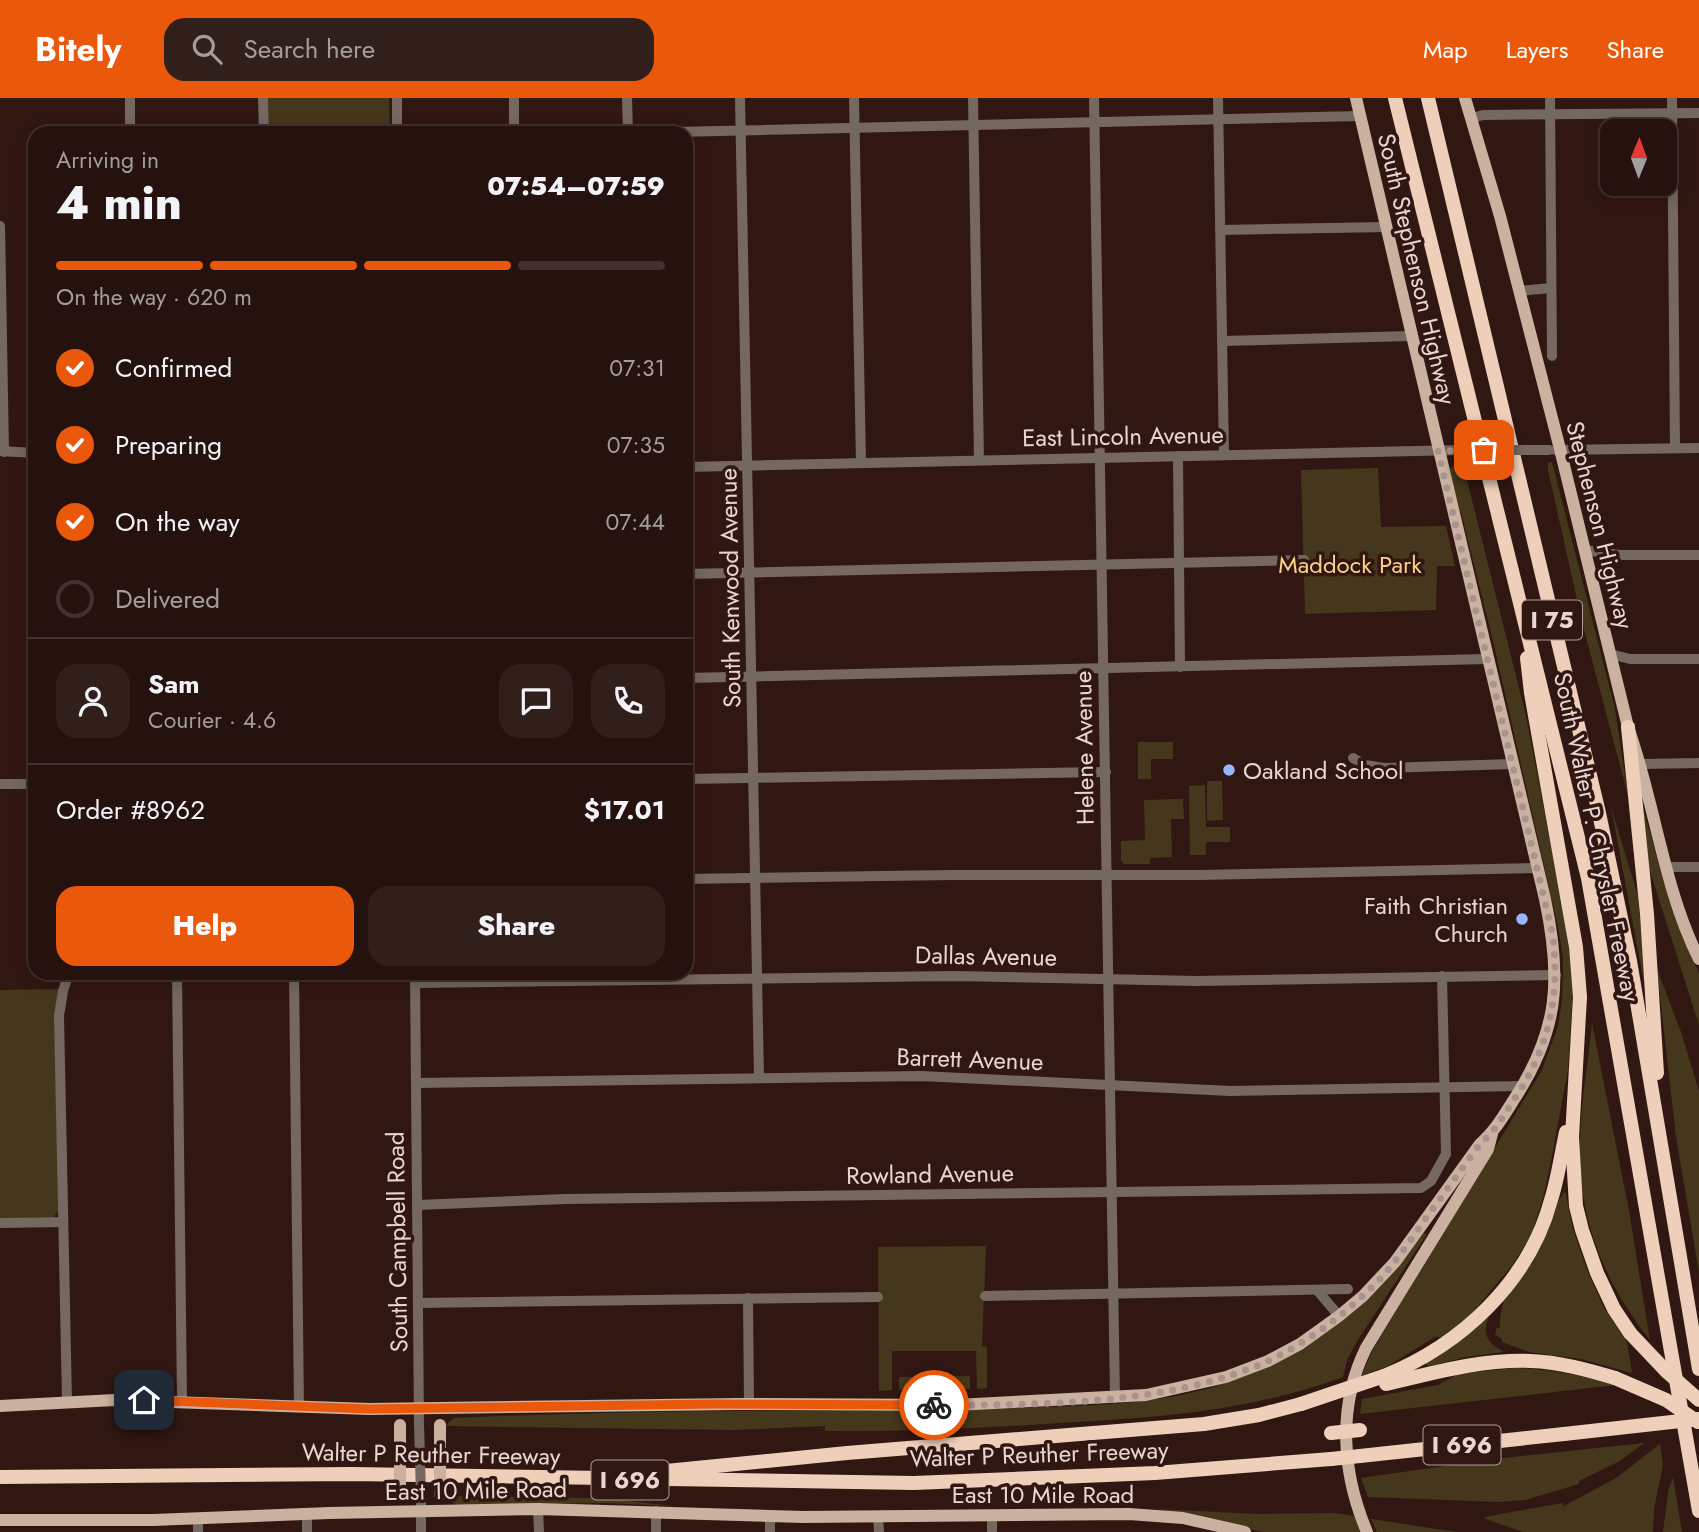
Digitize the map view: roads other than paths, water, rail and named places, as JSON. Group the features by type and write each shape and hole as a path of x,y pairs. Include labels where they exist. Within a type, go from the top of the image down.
{"highway":[{"name":"I 75","path":"1428,98 1599,813 1630,961 1699,1369"},
{"name":"South Walter P. Chrysler Freeway","path":"1395,99 1565,779 1595,914 1699,1511"},
{"path":"1521,603 1531,693 1576,947 1580,997 1572,1149 1576,1206 1597,1273 1614,1309 1630,1333 1666,1371 1699,1400"},
{"path":"1628,727 1647,914 1661,1144"},
{"path":"1385,1380 1460,1334 1501,1294 1518,1270 1539,1234 1551,1202 1576,1079"},
{"path":"591,1479 847,1453 1204,1424 1259,1415 1385,1380 1513,1361 1551,1363 1615,1378 1666,1400 1699,1421"},
{"name":"Walter P Reuther Freeway","path":"0,1477 365,1474 914,1483 1155,1473 1331,1459 1699,1421"},
{"path":"1331,1433 1360,1430"}],"main road":[{"name":"South Stephenson Highway","path":"1339,1316 1363,1296 1395,1262 1480,1144 1492,1134 1523,1086 1544,1045 1551,1021 1556,975 1553,936 1538,869 1356,98"},
{"name":"Stephenson Highway","path":"1465,98 1520,291 1555,450 1585,550 1628,727 1641,764 1682,920 1699,959"},
{"name":"South Stephenson Highway","path":"1367,1532 1353,1494 1346,1462 1347,1413 1356,1375 1366,1348 1488,1149 1492,1134"},
{"path":"0,1406 67,1401 182,1401 419,1409 749,1404 956,1405 1115,1398 1182,1388 1226,1377 1300,1344 1339,1316"},
{"path":"457,1510 448,1508 440,1495 440,1425 445,1419 454,1415 545,1406"},
{"path":"307,1514 350,1506 390,1504 400,1495 400,1425 394,1416 383,1409"},
{"name":"East 10 Mile Road","path":"0,1520 198,1525 307,1514 538,1509 878,1517 1129,1514 1245,1532"}],"street":[{"path":"130,98 130,126"},
{"path":"263,98 264,126"},
{"path":"397,98 397,126"},
{"path":"514,98 514,126"},
{"path":"627,98 629,126"},
{"name":"South Kenwood Avenue","path":"740,98 760,1078"},
{"path":"854,98 861,463"},
{"path":"973,98 979,460"},
{"name":"Helene Avenue","path":"1094,98 1115,1398"},
{"path":"1218,98 1224,455"},
{"path":"1550,98 1552,356"},
{"path":"1672,98 1675,448"},
{"path":"1472,118 1483,115 1699,113"},
{"path":"693,131 1360,116"},
{"path":"0,226 2,452 28,453"},
{"path":"1220,230 1387,227"},
{"path":"1520,291 1550,288"},
{"path":"1222,341 1411,336"},
{"name":"East Lincoln Avenue","path":"693,467 1462,450 1699,448"},
{"path":"1178,456 1181,667"},
{"path":"1585,550 1619,555 1699,555"},
{"path":"693,574 1304,560"},
{"path":"1610,654 1630,659 1699,659"},
{"path":"693,678 1488,659"},
{"path":"1353,758 1366,765 1384,768 1513,764"},
{"path":"1641,764 1699,763"},
{"path":"693,779 1106,772"},
{"path":"0,784 28,784"},
{"path":"1667,867 1699,867"},
{"path":"693,879 1538,869"},
{"name":"Dallas Avenue","path":"693,978 955,976 1197,981 1556,975"},
{"path":"1442,976 1444,1087"},
{"path":"67,980 59,1016 67,1401"},
{"path":"177,980 182,1401"},
{"path":"294,980 299,1407"},
{"name":"South Campbell Road","path":"415,980 421,1532"},
{"name":"Barrett Avenue","path":"416,1083 921,1076 1230,1091 1523,1086"},
{"name":"Rowland Avenue","path":"417,1205 555,1199 1421,1188 1431,1181 1446,1154 1444,1087"},
{"path":"0,1223 63,1222"},
{"path":"985,1296 1348,1289"},
{"path":"1317,1290 1339,1316"},
{"path":"419,1303 878,1297"},
{"path":"748,1298 749,1404"},
{"path":"538,1509 539,1532"},
{"path":"656,1511 656,1532"},
{"path":"307,1514 307,1532"},
{"path":"992,1515 992,1532"},
{"path":"770,1516 770,1532"},
{"path":"878,1517 879,1532"}],"place":[{"name":"Oakland School","path":"1229,770"},
{"name":"Faith Christian Church","path":"1522,919"}],"park label":[{"name":"Maddock Park","path":"1350,564"}]}
